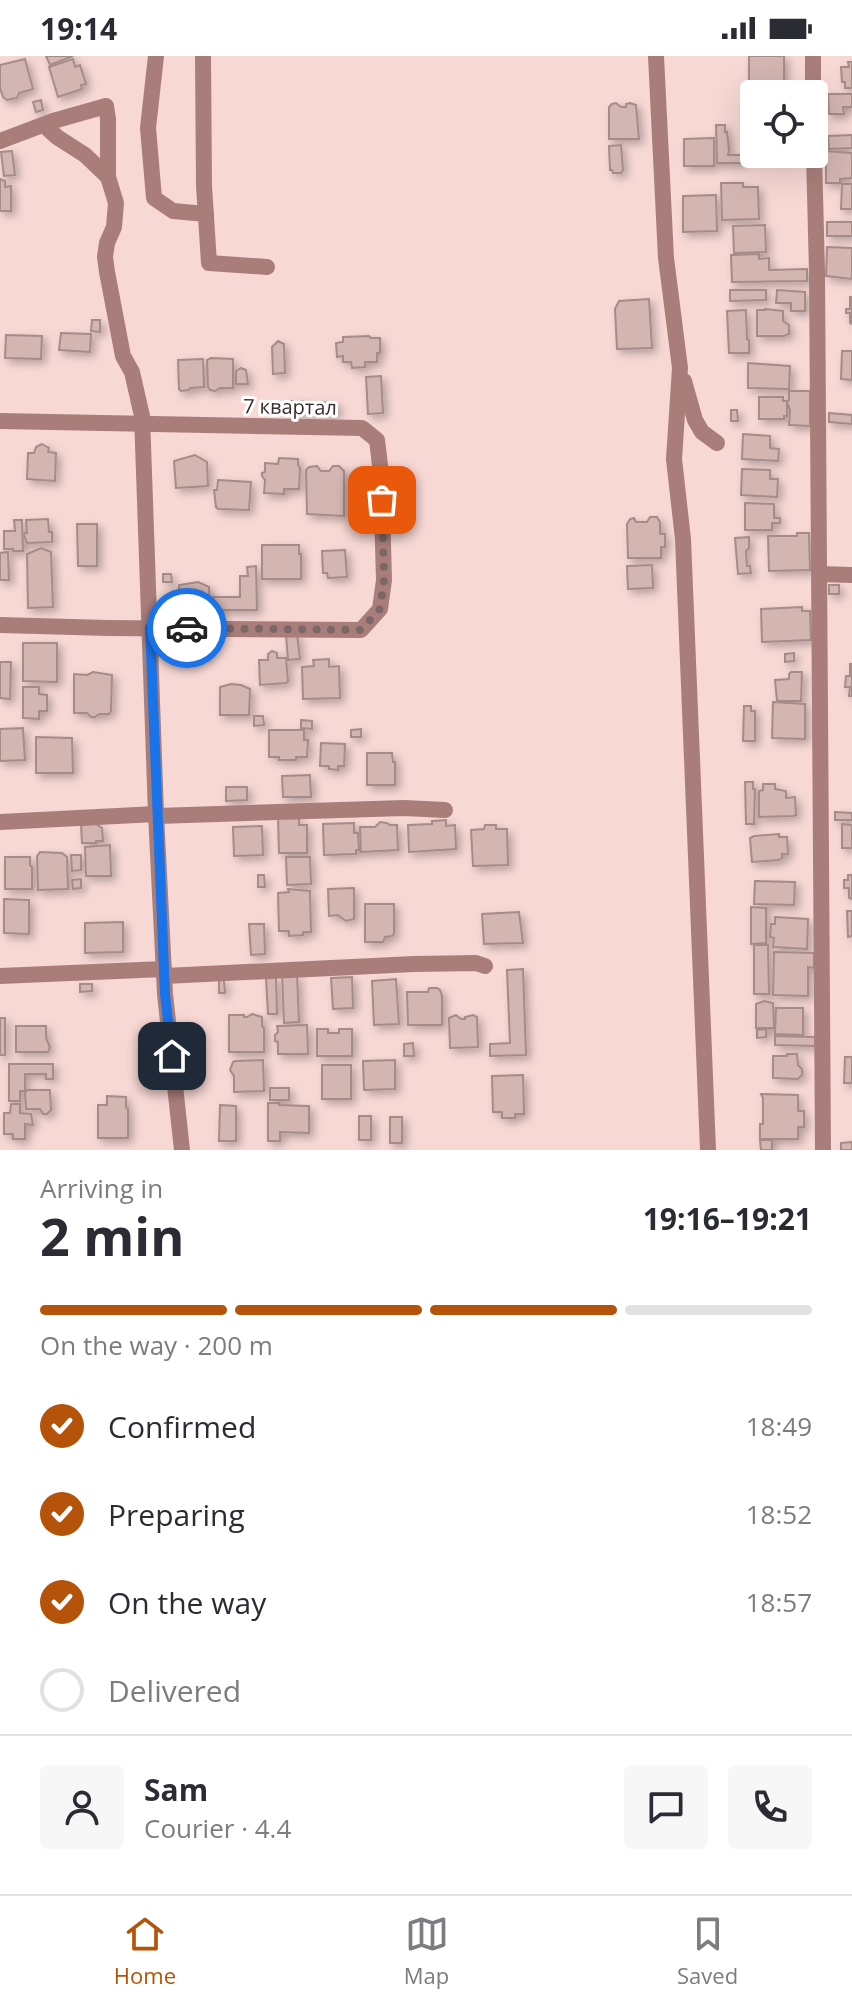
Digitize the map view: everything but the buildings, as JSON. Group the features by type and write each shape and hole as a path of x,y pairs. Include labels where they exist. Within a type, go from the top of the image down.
{"street":[{"path":"156,56 148,128 154,198 173,211 206,214"},
{"path":"203,56 204,186 209,263 267,267"},
{"path":"656,56 666,258 680,368 695,420 702,432"},
{"path":"813,56 813,80"},
{"path":"0,141 106,106 108,177 116,203 114,227 105,257 123,356 132,372 142,416 164,972 182,1150"},
{"path":"44,125 85,155 108,177"},
{"path":"814,168 823,1150"},
{"path":"680,368 674,459 683,539 708,1150"},
{"name":"7 квартал","path":"0,421 362,428 377,440 384,580 380,609 361,630 150,628"},
{"path":"676,433 686,428 702,432 717,443"},
{"path":"819,574 852,575"},
{"path":"0,625 150,628"},
{"path":"0,822 404,808 445,810"},
{"path":"0,976 414,964 476,963 485,966"}],"way so far":[{"path":"187,628 361,630 380,609 384,580 382,500"}],"route":[{"path":"172,1056 165,994 150,628 187,628"}]}
